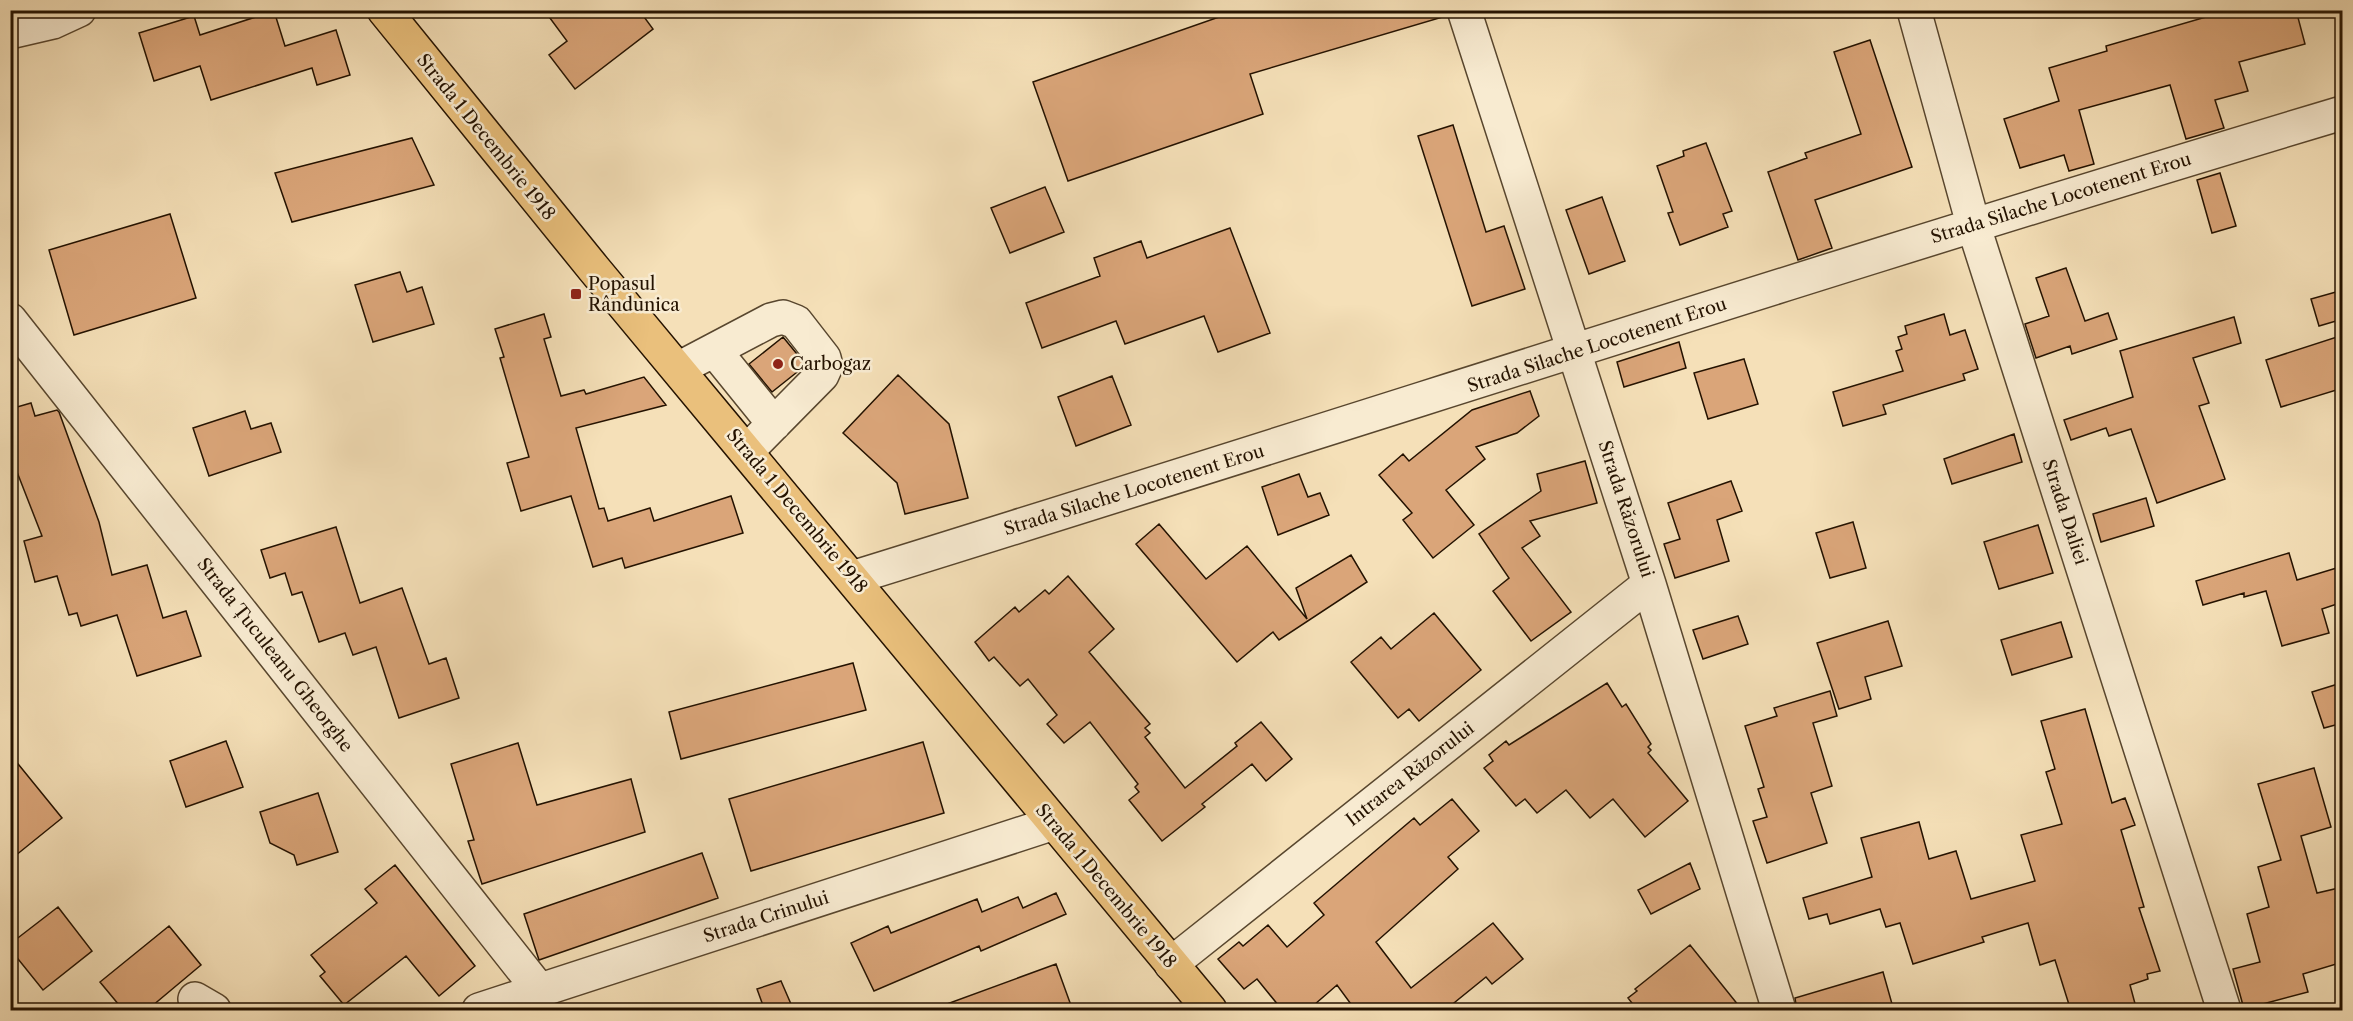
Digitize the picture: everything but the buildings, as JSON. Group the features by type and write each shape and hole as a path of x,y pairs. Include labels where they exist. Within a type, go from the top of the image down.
{"main road":[{"name":"Strada 1 Decembrie 1918","path":"384,10 1210,1011"}],"street":[{"path":"10,32 53,22 79,10"},
{"name":"Strada Răzorului","path":"1464,10 1576,352 1779,1011"},
{"name":"Strada Daliei","path":"1914,10 1972,224 2224,1011"},
{"name":"Strada Silache Locotenent Erou","path":"852,578 1576,352 1972,224 2343,113"},
{"path":"678,369 771,320 783,317 796,322 824,358 826,366 822,375 747,451"},
{"name":"Strada Țuculeanu Gheorghe","path":"10,320 540,991"},
{"path":"715,351 774,424"},
{"name":"Intrarea Răzorului","path":"1171,964 1649,584"},
{"name":"Strada Crinului","path":"487,1009 1054,823"}],"place":[{"name":"Popasul Rândunica","path":"576,294"},
{"name":"Carbogaz","path":"778,364"}]}
